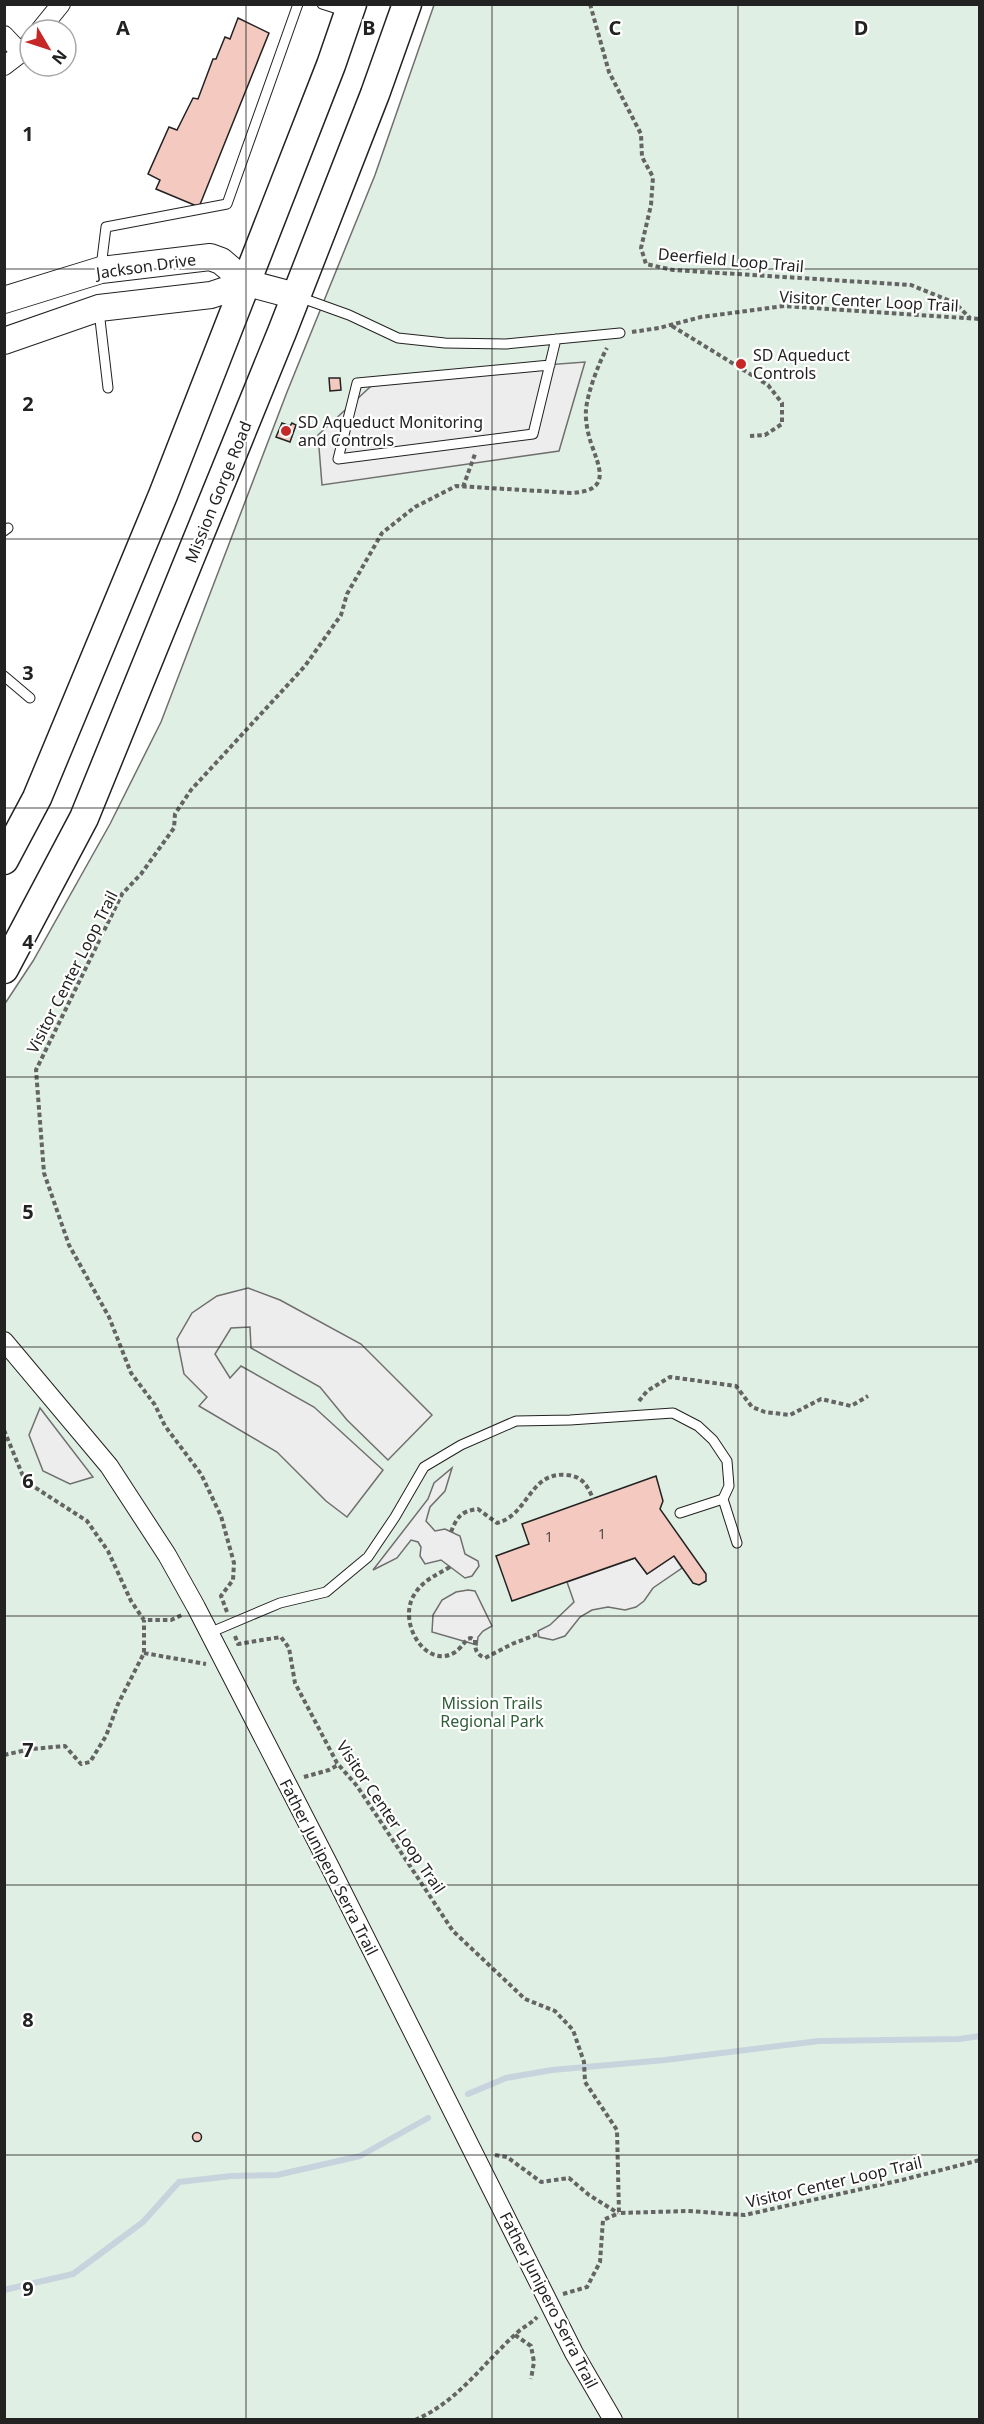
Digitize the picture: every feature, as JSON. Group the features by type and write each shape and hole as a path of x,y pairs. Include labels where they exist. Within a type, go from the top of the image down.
{"main road":[{"name":"Mission Gorge Road","path":"4,969 84,818 296,296 375,94 406,4"},
{"path":"4,860 37,798 163,495 327,76 350,9"},
{"name":"Jackson Drive","path":"4,300 101,270 210,257 221,261 247,283 296,296"},
{"path":"4,341 99,308 211,295 247,283"}],"street":[{"path":"50,18 61,4"},
{"path":"4,35 18,43"},
{"path":"4,66 18,55"},
{"name":"Father Junipero Serra Trail","path":"4,1341 109,1466 167,1555 287,1784 574,2353 613,2420"}],"lane":[{"path":"101,270 106,227 228,204 297,4"},
{"path":"322,4 350,9"},
{"path":"296,296 348,315 398,338 445,343 506,344 620,333"},
{"path":"99,308 108,388"},
{"path":"550,365 357,383 338,459 533,435 550,365 556,339"},
{"path":"4,676 30,698"},
{"path":"209,1633 280,1603 326,1592 368,1557 424,1467 461,1445 516,1421 674,1413 698,1426 713,1440 727,1461 729,1486 723,1499 737,1543"},
{"path":"680,1513 723,1499"}],"path":[{"name":"Deerfield Loop Trail","path":"590,4 609,72 641,134 642,157 654,177 651,205 641,248 646,264 673,270 911,285 955,303 970,318"},
{"name":"Visitor Center Loop Trail","path":"980,319 784,306 701,317 671,325 620,333 606,350 595,376 586,410 590,441 600,465 601,474 596,486 587,492 573,493 456,486 415,507 382,533 347,594 341,615 305,666 191,790 175,814 174,828 141,874 122,894 36,1070 44,1173 69,1245 109,1317 131,1372 155,1405 165,1426 201,1474 221,1516 234,1563 233,1580 221,1596 238,1644 281,1637 289,1648 295,1683 338,1765 357,1786 453,1931 525,1999 555,2011 573,2030 584,2062 585,2082 617,2130 619,2213 688,2211 745,2215 980,2160"},
{"path":"671,325 768,386 782,403 782,424 765,435 750,436"},
{"path":"463,487 476,452 473,442"},
{"path":"638,1415 638,1403 647,1391 670,1377 736,1386 752,1407 765,1412 790,1415 821,1399 851,1406 868,1396"},
{"path":"4,1430 25,1481 87,1521 108,1551 131,1601 144,1620 144,1653 118,1704 106,1736 90,1762 81,1764 65,1746 31,1749 4,1755"},
{"path":"451,1532 456,1518 465,1510 478,1509 497,1523 507,1521 540,1482 556,1474 574,1475 588,1485 593,1499"},
{"path":"450,1567 427,1580 413,1596 408,1616 421,1647 433,1655 444,1657 453,1655 463,1647 467,1639 471,1638 475,1640 478,1655 485,1658 538,1634"},
{"path":"144,1620 171,1620 196,1607"},
{"path":"144,1653 205,1664 221,1657 238,1644"},
{"path":"287,1784 338,1765"},
{"path":"479,2164 493,2155 507,2157 541,2182 569,2178 589,2195 619,2213"},
{"path":"415,2420 435,2411 515,2335 536,2319 547,2298 587,2287 600,2262 603,2220 619,2213"},
{"path":"515,2335 531,2346 534,2362 531,2379"}],"green space":[{"name":"Mission Trails Regional Park","path":"434,5 979,5 979,2419 5,2419 4,1005 33,961 110,824 161,722 287,392 375,175"}],"shaded area":[{"path":"585,362 559,451 322,485 318,435 381,377"},
{"path":"248,1288 280,1300 361,1344 432,1415 388,1460 347,1420 320,1387 251,1348 250,1327 231,1328 215,1354 230,1378 241,1366 314,1407 383,1470 347,1517 326,1501 277,1452 199,1406 207,1397 184,1374 177,1339 192,1313 217,1296"},
{"path":"40,1408 93,1477 70,1484 43,1471 29,1435"},
{"path":"452,1468 445,1491 430,1507 426,1521 435,1531 445,1529 460,1536 465,1554 478,1561 479,1566 472,1576 465,1578 441,1560 425,1564 420,1556 421,1547 418,1542 411,1540 397,1558 373,1570 428,1499 434,1483"},
{"path":"674,1556 682,1568 653,1588 644,1601 636,1607 625,1610 608,1607 592,1610 580,1617 565,1636 553,1640 539,1637 538,1631 550,1625 574,1602 567,1582 635,1558 647,1574"},
{"path":"475,1591 492,1626 478,1637 477,1645 432,1632 433,1615 442,1600 456,1592"}],"building":[{"path":"238,18 269,33 199,207 156,189 160,180 148,174 169,127 177,130 193,98 198,99 213,59 216,59 225,37 230,39"},
{"path":"329,378 340,378 341,390 330,391"},
{"name":"SD Aqueduct Monitoring and Controls","path":"282,423 290,426 292,423 296,425 290,442 276,437"},
{"path":"656,1476 663,1501 660,1509 706,1574 706,1581 699,1585 693,1583 674,1556 647,1574 635,1558 512,1601 496,1556 529,1544 522,1524"},
{"path":"197,2133 201,2137 197,2141 193,2137"}],"waterway":[{"path":"468,2094 506,2078 552,2070 665,2060 819,2041 959,2039 980,2036"},
{"path":"4,2290 73,2274 143,2222 179,2182 231,2176 277,2175 360,2156 428,2118"}],"place":[{"name":"SD Aqueduct Controls","path":"741,364"},
{"name":"SD Aqueduct Monitoring and Controls","path":"286,431"}]}
